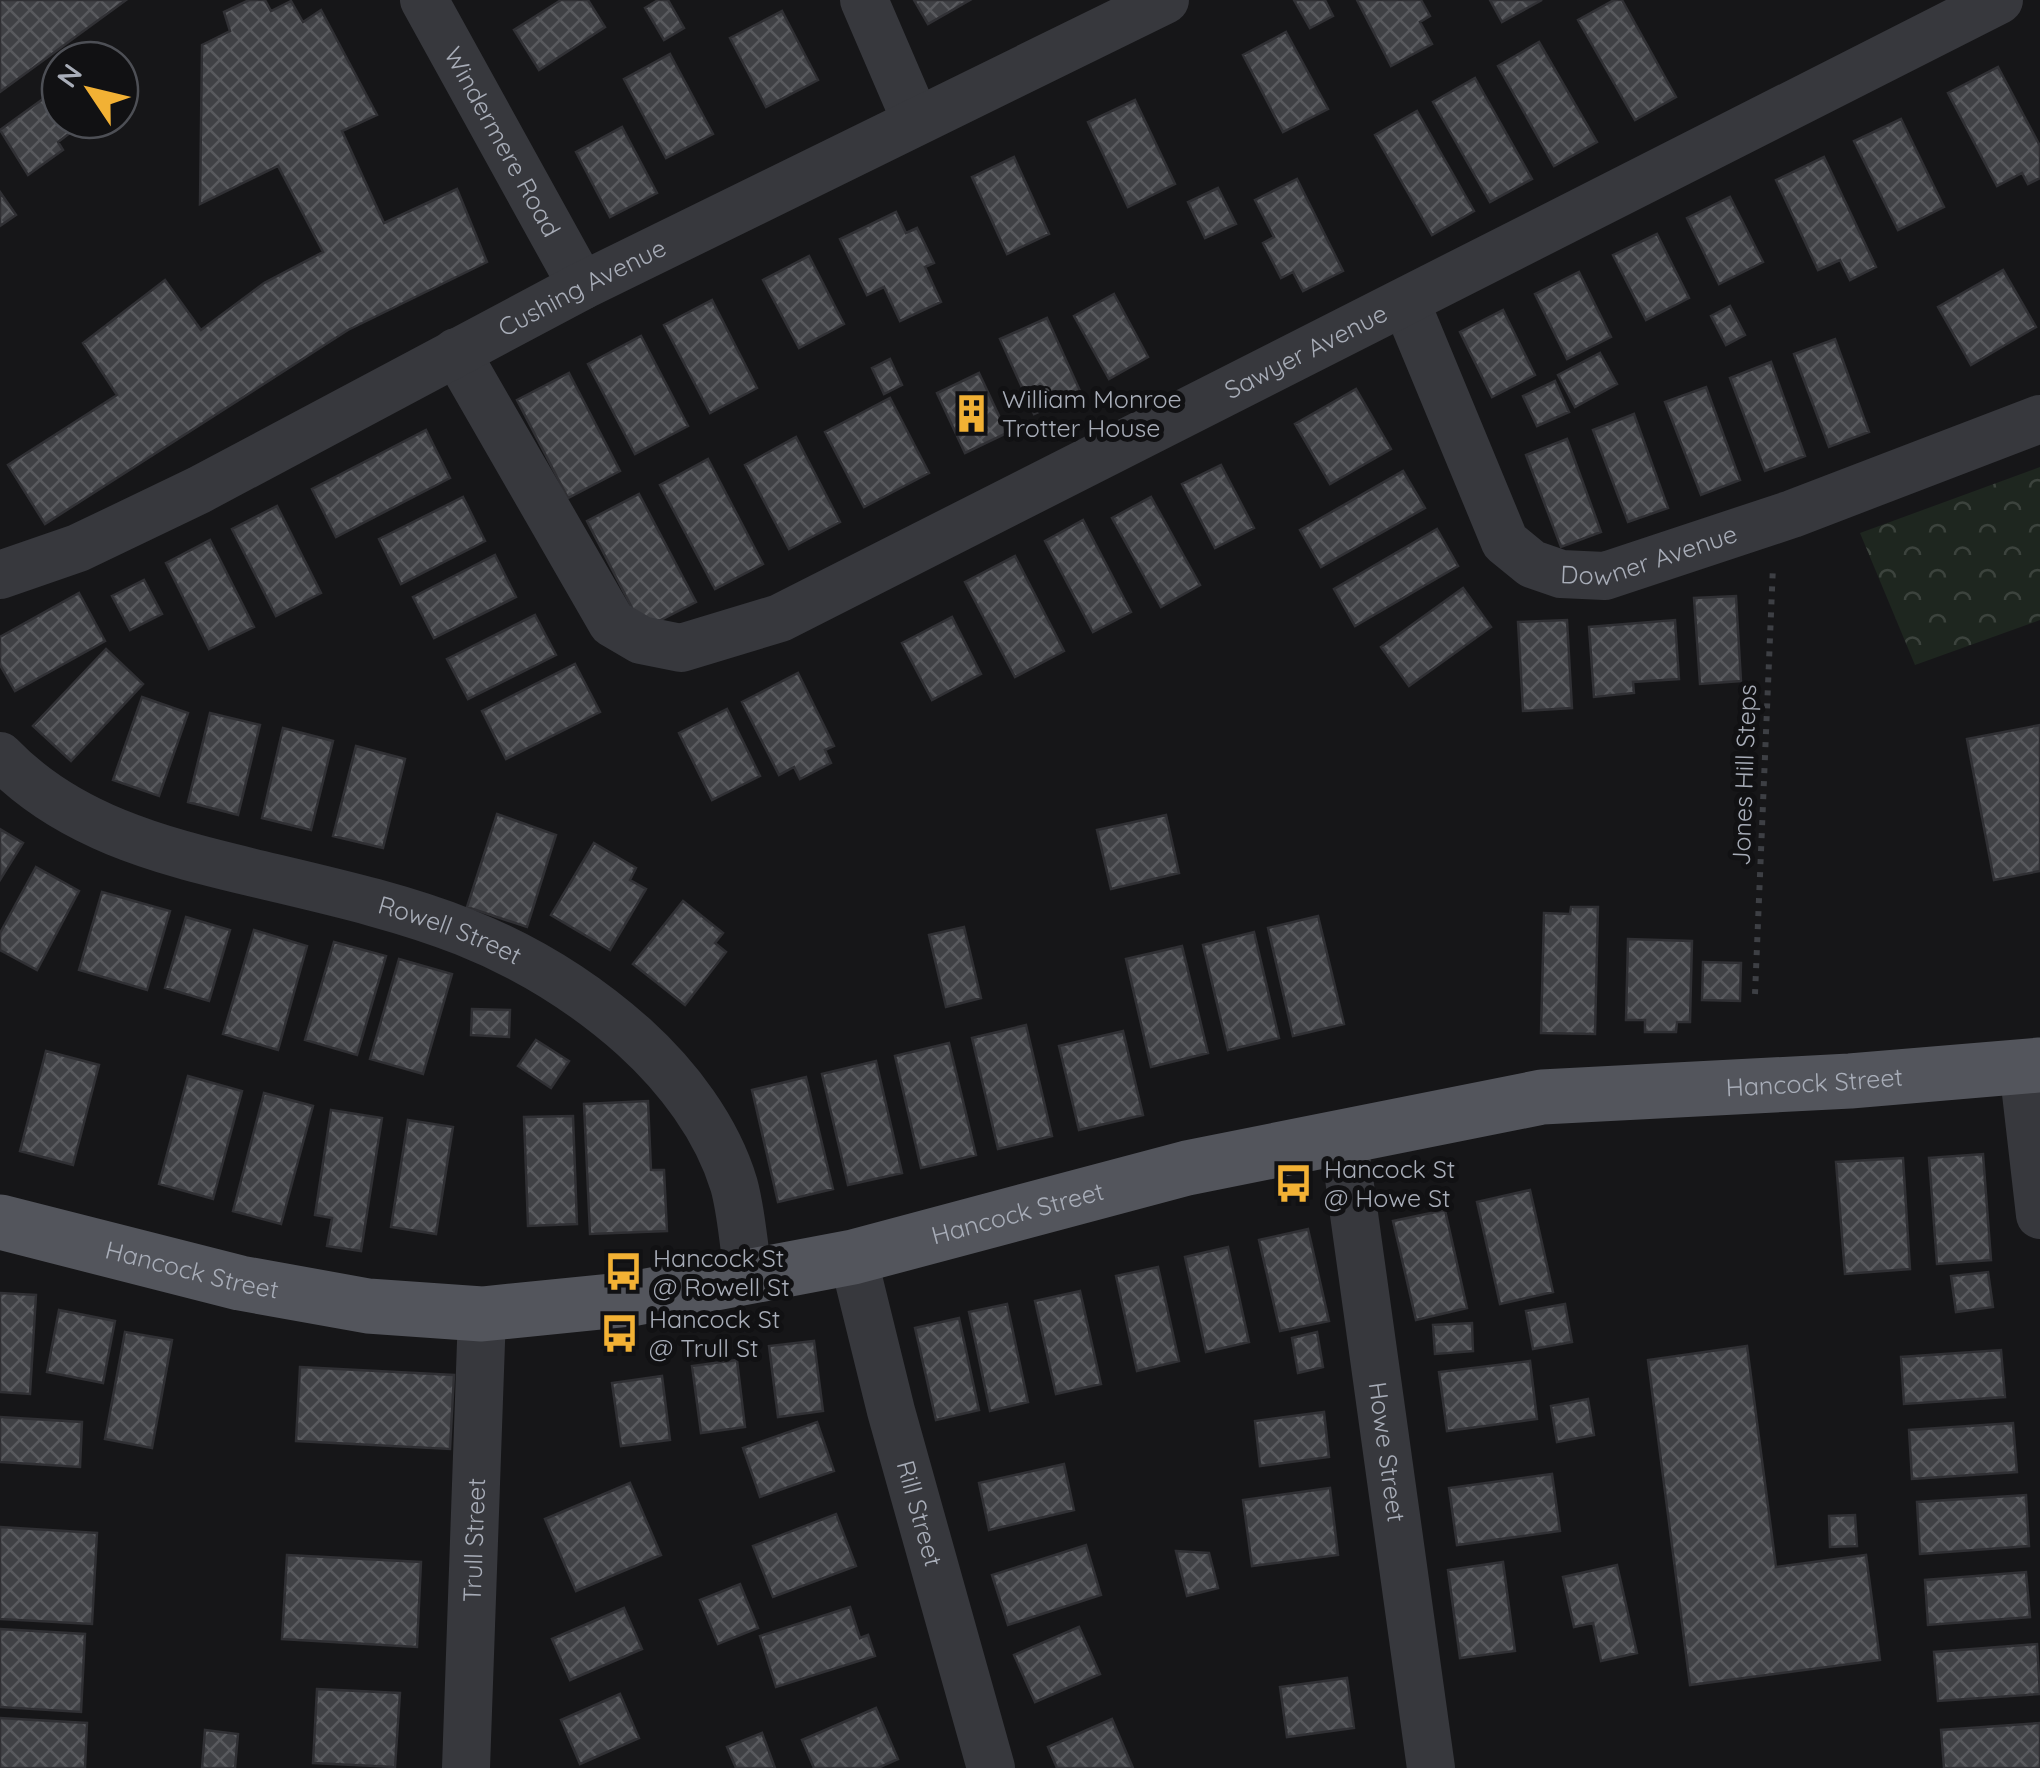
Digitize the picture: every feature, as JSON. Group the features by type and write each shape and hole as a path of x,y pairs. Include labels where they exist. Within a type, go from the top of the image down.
{"main road":[{"name":"Hancock Street","path":"0,1222 240,1284 368,1306 482,1314 631,1299 854,1258 1187,1168 1542,1098 1850,1081 2031,1066"}],"street":[{"name":"Windermere Road","path":"424,0 582,286"},
{"path":"864,0 916,121"},
{"name":"Cushing Avenue","path":"0,575 78,548 181,498 582,286 1165,0"},
{"name":"Sawyer Avenue","path":"456,352 612,623 641,640 680,648 780,618 1999,0"},
{"name":"Downer Avenue","path":"1406,303 1505,542 1532,564 1560,574 1605,576 1792,514 2040,419"},
{"name":"Rowell Street","path":"0,756 24,782 84,820 178,854 402,908 495,941 556,974 664,1064 707,1125 734,1186 749,1275"},
{"path":"2031,1066 2040,1215"},
{"name":"Howe Street","path":"1343,1135 1431,1768"},
{"name":"Rill Street","path":"854,1258 891,1412 991,1768"},
{"name":"Trull Street","path":"466,1768 482,1314"}],"path":[{"name":"Jones Hill Steps","path":"1755,994 1773,556"}],"green space":[{"path":"2040,467 2040,620 1915,665 1860,533"}],"building":[{"path":"0,0 126,0 71,40 40,40 40,63 0,92"},
{"path":"249,0 265,0 271,11 291,1 303,22 321,10 377,115 342,131 384,223 457,189 487,262 348,330 45,524 8,465 117,395 83,343 165,280 201,330 264,283 323,252 278,166 200,204 202,45 230,31 224,12"},
{"path":"561,0 588,0 605,27 539,70 514,30"},
{"path":"658,0 668,0 684,28 664,40 645,8"},
{"path":"914,0 970,0 928,24"},
{"path":"1294,0 1325,0 1333,16 1310,28"},
{"path":"1357,0 1421,0 1430,16 1420,22 1432,44 1391,66"},
{"path":"1490,0 1542,0 1502,22"},
{"path":"1614,0 1622,0 1676,97 1635,120 1578,20"},
{"path":"782,11 818,80 766,107 730,38"},
{"path":"1286,32 1328,109 1283,132 1243,55"},
{"path":"1539,42 1597,142 1554,166 1498,66"},
{"path":"670,54 713,134 666,158 624,79"},
{"path":"1998,67 2040,146 2040,178 2028,184 2022,173 1997,186 1948,93"},
{"path":"1475,78 1532,179 1490,202 1433,102"},
{"path":"1135,100 1175,184 1128,207 1088,122"},
{"path":"40,101 40,140 61,140 58,142 63,150 28,175 0,130"},
{"path":"1417,111 1474,211 1432,235 1375,135"},
{"path":"1901,119 1944,207 1898,230 1854,141"},
{"path":"622,127 657,193 610,217 576,152"},
{"path":"1014,157 1049,234 1007,254 972,177"},
{"path":"1824,157 1876,267 1850,280 1840,260 1818,270 1776,180"},
{"path":"1297,179 1343,271 1303,291 1293,272 1281,278 1263,243 1274,237 1255,200"},
{"path":"1218,188 1236,224 1205,238 1188,202"},
{"path":"0,192 16,215 0,226"},
{"path":"1730,197 1763,262 1719,284 1687,218"},
{"path":"896,212 906,233 917,228 934,263 925,267 941,302 900,321 884,287 867,295 840,239"},
{"path":"1657,234 1689,298 1646,320 1613,255"},
{"path":"809,256 844,324 799,348 763,280"},
{"path":"2003,270 2036,327 1971,365 1938,307"},
{"path":"1579,272 1611,337 1567,359 1535,294"},
{"path":"1114,294 1148,357 1109,379 1074,316"},
{"path":"712,300 757,388 710,413 664,325"},
{"path":"1730,306 1745,335 1726,345 1711,316"},
{"path":"1503,310 1535,375 1492,397 1460,332"},
{"path":"1047,318 1081,393 1034,414 1000,339"},
{"path":"641,336 688,426 635,454 588,364"},
{"path":"1835,339 1869,432 1829,447 1794,354"},
{"path":"1600,353 1617,384 1575,407 1558,375"},
{"path":"890,359 902,385 884,394 872,368"},
{"path":"1771,362 1805,456 1765,471 1730,378"},
{"path":"569,373 620,471 568,498 517,400"},
{"name":"William Monroe Trotter House","path":"979,373 1007,433 965,453 937,393"},
{"path":"1555,381 1569,412 1537,426 1523,396"},
{"path":"1706,387 1740,480 1701,495 1665,402"},
{"path":"1356,389 1391,449 1330,484 1295,424"},
{"path":"890,398 929,473 864,507 825,432"},
{"path":"1634,414 1668,508 1628,522 1593,430"},
{"path":"426,430 450,478 336,537 312,489"},
{"path":"796,437 840,522 789,549 745,465"},
{"path":"1567,439 1601,532 1561,547 1526,455"},
{"path":"708,459 763,564 715,589 660,485"},
{"path":"1221,465 1254,528 1215,548 1182,484"},
{"path":"1403,471 1425,508 1321,567 1300,530"},
{"path":"639,494 696,602 643,629 587,521"},
{"path":"463,497 485,541 401,584 379,539"},
{"path":"1151,497 1200,585 1161,607 1112,518"},
{"path":"277,506 321,593 276,616 232,529"},
{"path":"1083,520 1131,612 1093,632 1045,541"},
{"path":"1437,529 1458,566 1355,626 1334,589"},
{"path":"210,540 254,627 209,649 166,563"},
{"path":"495,555 516,597 434,638 413,597"},
{"path":"1015,556 1064,651 1015,677 965,582"},
{"path":"144,580 162,614 130,630 112,596"},
{"path":"1463,588 1491,627 1409,686 1381,647"},
{"path":"79,593 105,641 15,691 0,665 0,637"},
{"path":"1736,596 1741,681 1700,684 1694,598"},
{"path":"535,615 556,655 468,699 447,659"},
{"path":"952,617 981,674 932,700 902,643"},
{"path":"1567,620 1572,708 1523,711 1518,622"},
{"path":"1675,620 1679,679 1633,682 1634,693 1594,697 1589,627"},
{"path":"106,649 143,684 71,761 33,726"},
{"path":"575,664 600,712 506,759 482,711"},
{"path":"798,673 834,746 825,750 831,763 800,779 794,767 779,775 742,702"},
{"path":"142,697 188,713 159,796 113,780"},
{"path":"727,709 760,776 712,800 679,733"},
{"path":"210,713 260,725 238,815 188,802"},
{"path":"2040,725 2040,871 1994,880 1967,739"},
{"path":"283,728 333,741 311,830 262,818"},
{"path":"356,746 405,759 383,848 333,836"},
{"path":"497,814 556,835 527,927 467,907"},
{"path":"1166,815 1179,873 1111,889 1097,830"},
{"path":"0,829 23,843 0,880"},
{"path":"594,843 636,868 630,880 646,889 610,950 551,915"},
{"path":"36,867 79,891 37,970 0,950 0,933"},
{"path":"102,892 170,911 147,990 79,970"},
{"path":"683,901 723,933 715,943 726,952 685,1005 633,964"},
{"path":"1571,907 1598,907 1595,1034 1541,1033 1544,913 1570,914"},
{"path":"1318,916 1344,1024 1293,1036 1268,928"},
{"path":"186,917 230,930 209,1001 165,988"},
{"path":"964,927 981,998 946,1007 929,935"},
{"path":"254,930 307,946 278,1050 223,1034"},
{"path":"1254,932 1279,1038 1228,1050 1203,945"},
{"path":"1628,939 1692,941 1690,1022 1677,1022 1676,1032 1645,1032 1645,1020 1626,1020"},
{"path":"334,942 386,956 357,1055 305,1040"},
{"path":"1182,946 1208,1053 1151,1067 1126,959"},
{"path":"399,959 452,974 423,1074 370,1059"},
{"path":"1703,962 1741,963 1740,1001 1702,1000"},
{"path":"472,1009 510,1010 509,1037 471,1035"},
{"path":"1026,1025 1052,1136 998,1149 972,1038"},
{"path":"1123,1031 1143,1115 1079,1130 1059,1046"},
{"path":"536,1040 569,1061 551,1088 518,1066"},
{"path":"949,1043 976,1155 921,1168 895,1056"},
{"path":"46,1051 99,1065 73,1165 20,1151"},
{"path":"876,1061 902,1173 848,1185 822,1074"},
{"path":"188,1076 242,1091 213,1199 159,1184"},
{"path":"806,1077 833,1189 778,1202 752,1090"},
{"path":"264,1093 313,1106 281,1224 233,1211"},
{"path":"648,1101 651,1170 664,1170 667,1231 590,1234 584,1104"},
{"path":"331,1110 382,1118 361,1251 327,1246 332,1218 315,1215"},
{"path":"573,1116 577,1224 528,1226 524,1117"},
{"path":"408,1120 453,1127 436,1234 391,1227"},
{"path":"1983,1154 1991,1260 1937,1264 1929,1158"},
{"path":"1903,1158 1910,1269 1845,1274 1836,1162"},
{"path":"1530,1190 1553,1292 1500,1304 1477,1202"},
{"path":"1445,1210 1467,1308 1416,1320 1393,1221"},
{"path":"1308,1229 1329,1321 1280,1331 1259,1240"},
{"path":"1228,1247 1249,1342 1206,1352 1185,1257"},
{"path":"1158,1267 1179,1361 1137,1371 1116,1276"},
{"path":"1988,1272 1993,1307 1956,1312 1951,1276"},
{"path":"1080,1291 1101,1384 1056,1394 1035,1301"},
{"path":"0,1293 36,1295 30,1394 0,1392"},
{"path":"1007,1304 1028,1402 990,1411 969,1312"},
{"path":"1565,1304 1572,1342 1533,1349 1526,1311"},
{"path":"59,1310 115,1321 103,1383 47,1372"},
{"path":"959,1318 979,1410 936,1420 915,1328"},
{"path":"1472,1323 1473,1351 1435,1354 1433,1325"},
{"path":"125,1332 172,1340 152,1448 105,1439"},
{"path":"1317,1332 1323,1367 1298,1373 1292,1338"},
{"path":"814,1341 823,1411 778,1417 769,1346"},
{"path":"1747,1346 1776,1567 1866,1555 1880,1660 1690,1685 1648,1360"},
{"path":"2001,1350 2005,1397 1904,1404 1901,1357"},
{"path":"737,1360 745,1427 701,1433 692,1366"},
{"path":"1530,1361 1537,1419 1447,1431 1439,1372"},
{"path":"300,1367 454,1375 450,1449 296,1441"},
{"path":"662,1376 670,1440 621,1446 612,1383"},
{"path":"1588,1399 1594,1435 1557,1442 1551,1406"},
{"path":"1324,1412 1329,1457 1260,1466 1255,1421"},
{"path":"0,1417 82,1422 80,1467 0,1462"},
{"path":"817,1422 834,1471 760,1497 743,1448"},
{"path":"2013,1423 2017,1472 1912,1479 1909,1430"},
{"path":"1064,1464 1074,1510 989,1530 979,1483"},
{"path":"1552,1474 1560,1531 1457,1545 1449,1488"},
{"path":"630,1483 661,1555 576,1591 545,1519"},
{"path":"1330,1488 1338,1555 1252,1566 1243,1500"},
{"path":"2026,1495 2029,1546 1920,1554 1917,1502"},
{"path":"836,1514 856,1566 773,1597 753,1546"},
{"path":"1855,1515 1857,1546 1830,1547 1829,1516"},
{"path":"0,1527 97,1533 92,1624 0,1619"},
{"path":"1086,1545 1101,1595 1008,1625 992,1575"},
{"path":"1176,1551 1209,1553 1218,1588 1187,1596"},
{"path":"287,1555 421,1562 417,1647 282,1639"},
{"path":"1503,1562 1515,1651 1460,1658 1448,1570"},
{"path":"1617,1565 1637,1653 1601,1661 1593,1623 1574,1627 1563,1577"},
{"path":"2026,1572 2030,1617 1928,1625 1925,1580"},
{"path":"740,1584 758,1628 718,1644 700,1600"},
{"path":"850,1607 860,1638 868,1635 875,1656 776,1687 760,1636"},
{"path":"624,1608 642,1649 570,1680 552,1639"},
{"path":"1079,1627 1100,1674 1035,1702 1014,1655"},
{"path":"0,1629 85,1634 81,1712 0,1707"},
{"path":"2037,1644 2040,1694 1938,1701 1934,1652"},
{"path":"1347,1678 1354,1728 1287,1737 1280,1687"},
{"path":"317,1689 400,1693 395,1767 313,1763"},
{"path":"620,1694 639,1738 580,1764 561,1720"},
{"path":"876,1708 898,1759 878,1768 814,1768 802,1740"},
{"path":"0,1718 87,1723 85,1768 0,1768"},
{"path":"1112,1719 1133,1768 1057,1768 1048,1747"},
{"path":"2040,1723 2040,1768 1944,1768 1941,1730"},
{"path":"205,1730 238,1734 235,1768 202,1768"},
{"path":"762,1733 775,1768 736,1768 727,1747"}],"place":[{"name":"William Monroe Trotter House","path":"972,413"},
{"name":"Hancock St @ Howe St","path":"1294,1183"},
{"name":"Hancock St @ Rowell St","path":"623,1272"},
{"name":"Hancock St @ Trull St","path":"619,1333"}]}
